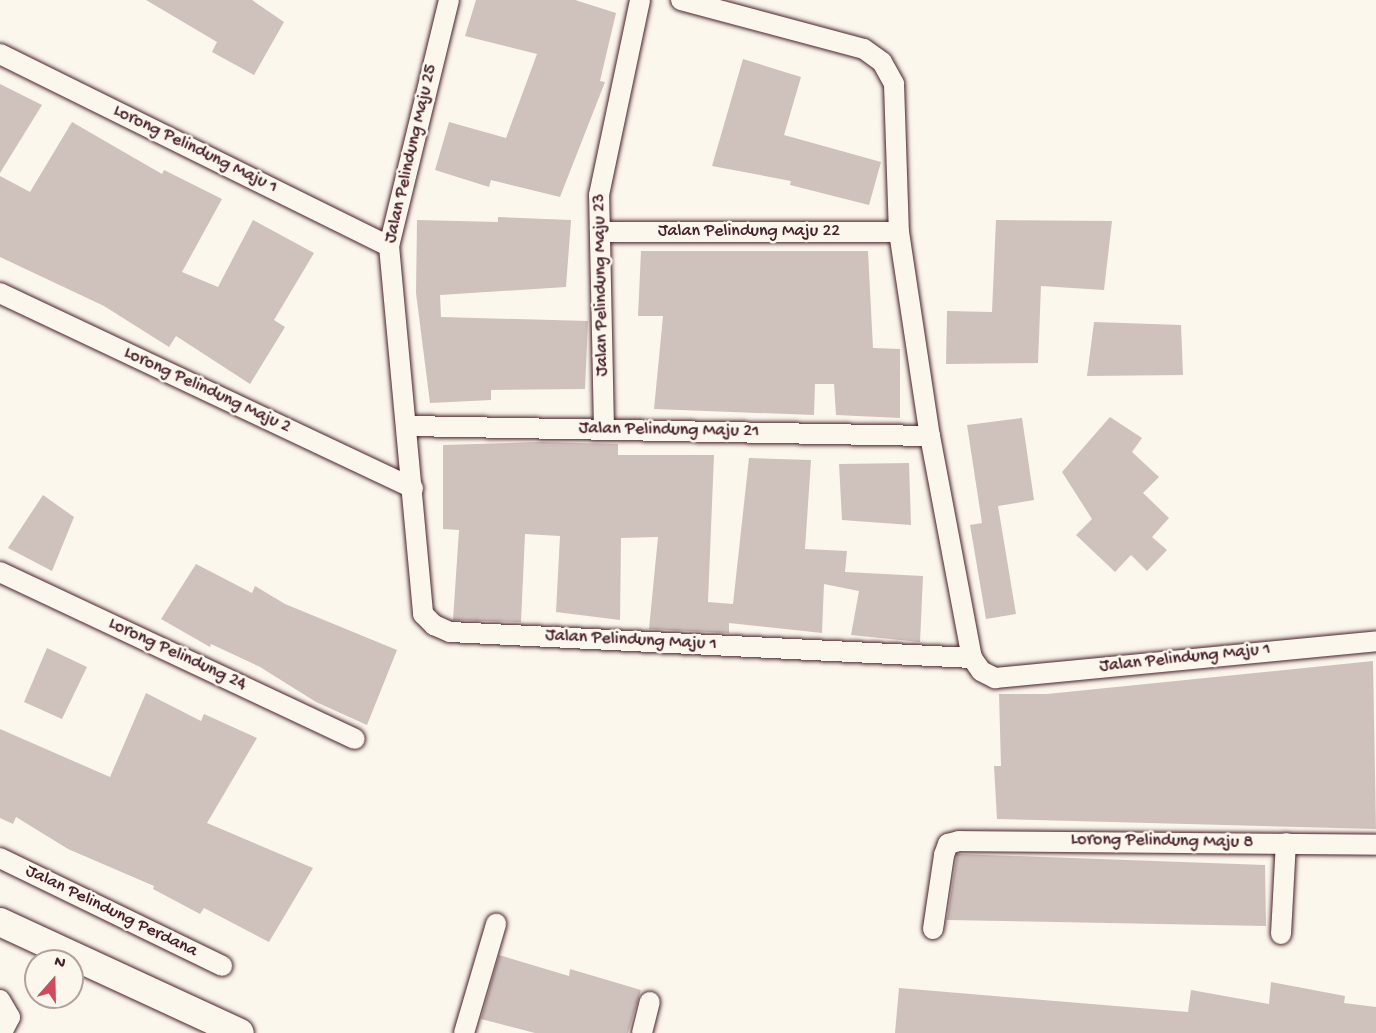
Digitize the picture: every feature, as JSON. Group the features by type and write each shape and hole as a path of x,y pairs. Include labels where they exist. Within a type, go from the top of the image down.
{"street":[{"name":"Jalan Pelindung Maju 25","path":"413,488 389,246 449,0"},
{"name":"Jalan Pelindung Maju 23","path":"604,429 599,195 605,155 640,0"},
{"path":"681,0 864,49 882,62 894,84 899,232 930,436 972,658"},
{"name":"Lorong Pelindung Maju 1","path":"0,54 389,246"},
{"name":"Jalan Pelindung Maju 22","path":"600,232 899,232"},
{"name":"Lorong Pelindung Maju 2","path":"0,293 413,488"},
{"name":"Jalan Pelindung Maju 21","path":"408,426 930,436"},
{"name":"Jalan Pelindung Maju 1","path":"413,488 423,614 434,625 450,632 972,658 981,671 995,678 1376,641"},
{"name":"Lorong Pelindung 24","path":"0,572 355,739"},
{"name":"Lorong Pelindung Maju 8","path":"933,928 948,844 958,841 1376,845"},
{"path":"1281,934 1286,843"},
{"name":"Jalan Pelindung Perdana","path":"0,858 222,966"},
{"path":"0,922 240,1033"},
{"path":"464,1033 496,924"},
{"path":"0,1000 10,1017 2,1033"},
{"path":"642,1033 650,1002"}],"building":[{"path":"146,0 252,0 284,22 254,75 212,52 217,42"},
{"path":"476,0 575,0 616,13 600,81 605,82 560,197 491,180 489,187 435,170 449,122 506,138 537,54 465,36"},
{"path":"743,59 801,77 784,135 881,162 869,205 790,185 791,181 712,166"},
{"path":"0,84 42,105 0,173"},
{"path":"72,122 162,174 164,170 222,199 182,272 218,287 253,220 314,253 274,320 285,327 250,384 176,336 169,347 104,306 0,257 0,176 30,192"},
{"path":"498,217 571,220 566,287 440,295 441,317 588,321 585,389 491,390 491,400 430,403 416,293 417,220 498,222"},
{"path":"996,220 1112,221 1104,290 1041,286 1038,363 946,364 947,311 992,312"},
{"path":"641,251 868,251 873,348 900,349 900,418 836,415 834,384 815,384 814,415 654,409 663,316 638,316"},
{"path":"1094,322 1181,325 1183,375 1087,376"},
{"path":"1110,417 1142,438 1132,452 1159,477 1143,493 1169,518 1152,537 1167,550 1147,571 1131,555 1115,572 1076,535 1092,519 1062,472"},
{"path":"1022,418 1034,500 998,506 1016,614 986,619 970,525 982,523 967,425"},
{"path":"539,442 618,444 618,455 714,455 708,602 733,604 749,458 811,460 805,549 847,551 845,572 923,576 920,642 851,635 859,591 824,584 822,633 729,623 729,633 649,629 658,537 621,538 620,620 556,612 560,536 525,534 521,622 453,620 459,530 443,529 443,445"},
{"path":"909,463 911,525 842,520 839,464"},
{"path":"43,495 74,517 52,571 8,548"},
{"path":"196,564 252,593 255,586 285,604 397,650 367,725 316,702 260,667 211,644 210,647 161,619"},
{"path":"47,648 87,667 62,719 24,702"},
{"path":"1373,661 1376,829 997,819 994,766 1001,766 999,694 1047,694"},
{"path":"146,693 201,721 204,714 257,738 207,823 313,868 269,942 204,908 200,914 153,889 154,886 68,849 16,817 13,824 0,818 0,729 110,777"},
{"path":"957,854 1265,865 1266,926 947,920"},
{"path":"499,955 569,976 570,969 641,990 628,1033 535,1033 481,1019"},
{"path":"1271,982 1345,996 1344,1003 1376,1007 1376,1033 895,1033 899,988 1188,1012 1191,990 1269,1004"}]}
